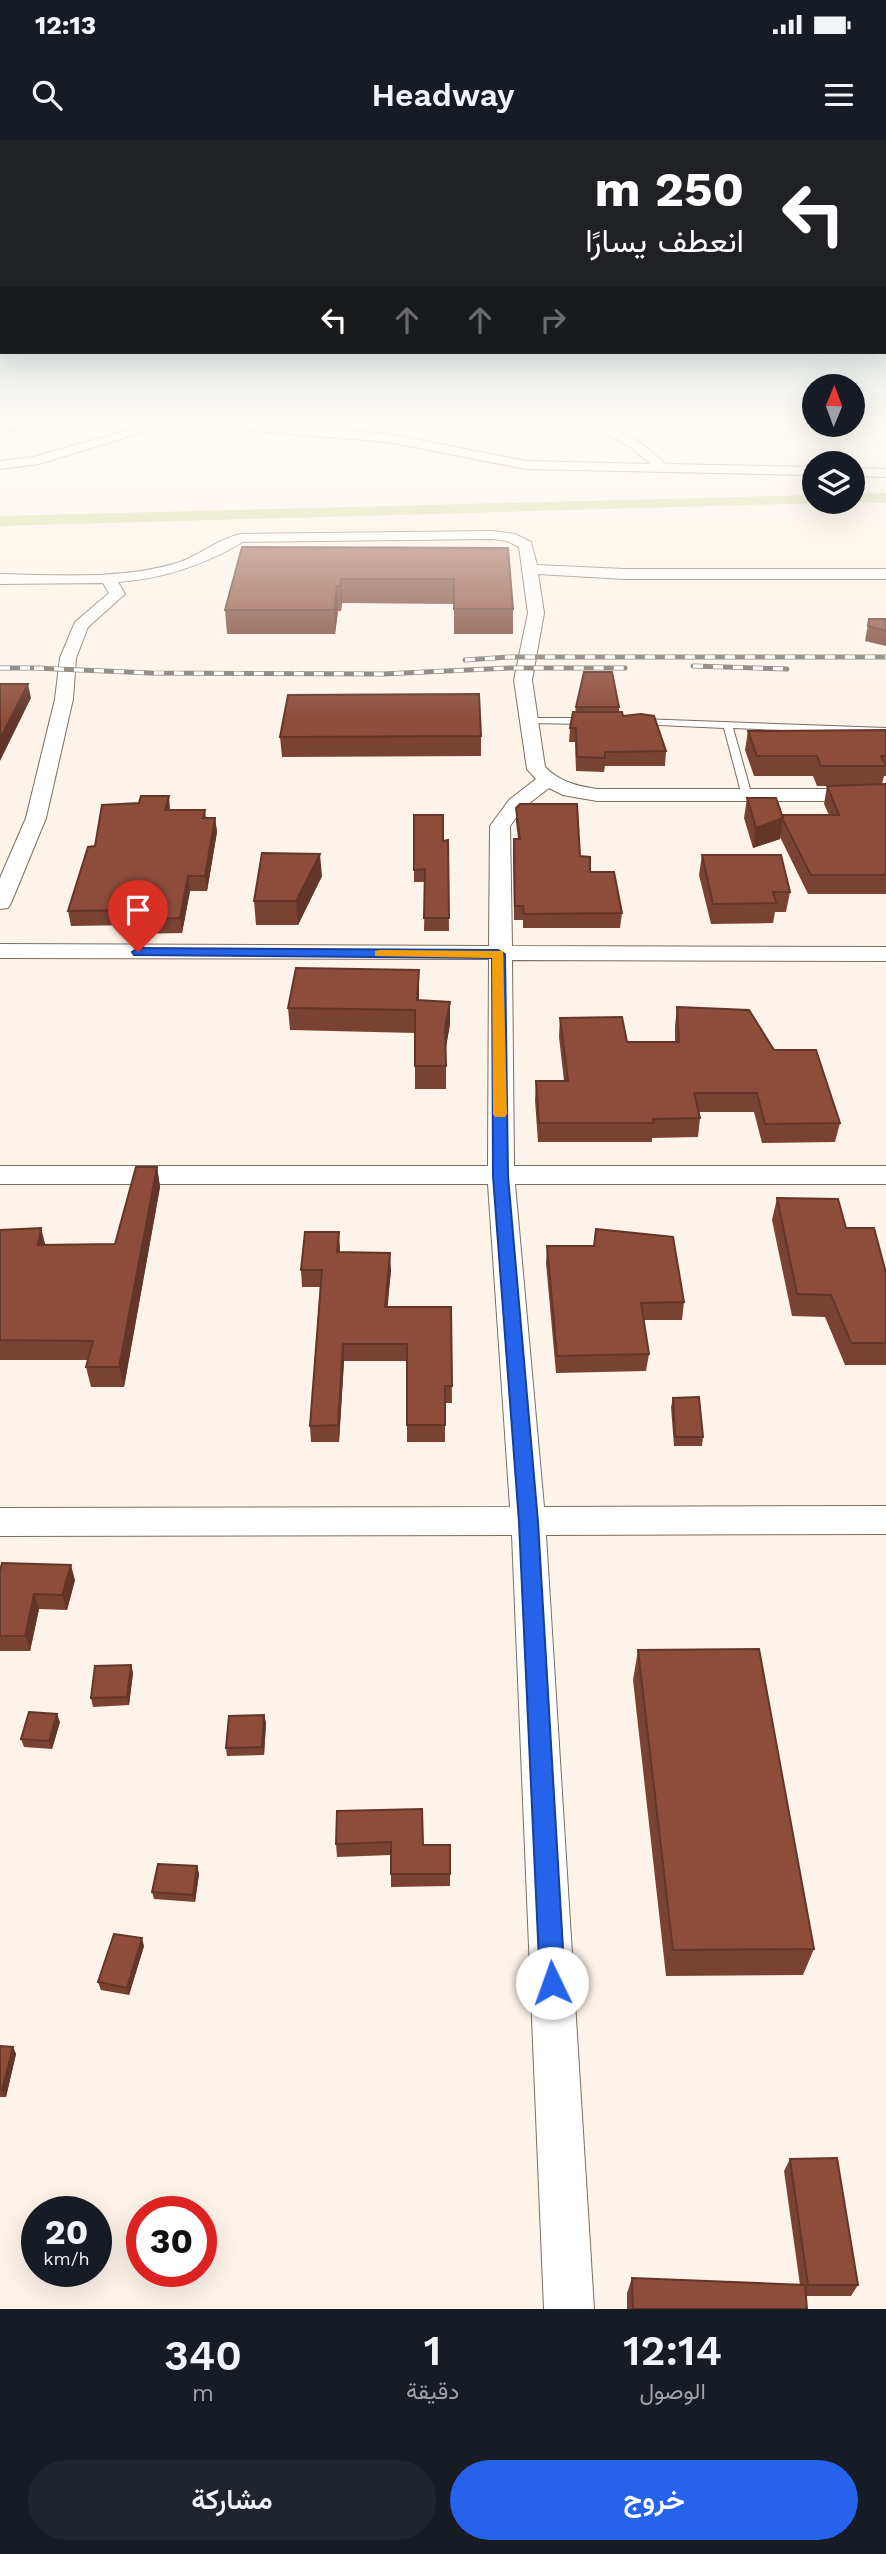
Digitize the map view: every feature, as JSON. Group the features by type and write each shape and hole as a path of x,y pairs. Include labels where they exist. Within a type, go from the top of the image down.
{"street":[{"path":"0,579 108,579 174,570 217,553 240,538 510,537 526,545 530,569 536,612 523,680 536,769 547,780 570,791 597,795 886,795"},
{"path":"530,569 624,574 886,574"},
{"path":"0,904 36,818 64,699 68,658 80,625 117,594 108,579"},
{"path":"547,780 516,804 500,826 500,1176 528,1522 569,2309"},
{"path":"0,951 886,954"},
{"path":"0,1175 886,1175"},
{"path":"0,1522 886,1520"}],"lane":[{"path":"625,720 728,727 886,731"},
{"path":"530,721 598,721"},
{"path":"728,727 747,796"}],"building":[{"path":"242,547 508,548 513,609 454,609 454,579 341,579 340,586 337,586 334,610 225,610"},
{"path":"869,619 886,619 886,631 868,626"},
{"path":"584,672 612,672 619,707 576,707"},
{"path":"0,684 28,684 0,739"},
{"path":"479,694 481,736 280,737 288,695"},
{"path":"573,712 622,712 623,716 654,716 666,751 605,752 605,758 577,757 576,728 570,728"},
{"path":"886,730 886,756 881,756 886,766 821,766 817,756 757,756 748,731"},
{"path":"886,784 886,875 811,875 782,815 839,815 827,786"},
{"path":"141,796 169,796 165,810 205,810 203,818 215,818 205,876 188,876 180,918 133,919 136,910 68,911 88,847 95,846 102,805 139,803"},
{"path":"747,798 776,798 783,818 756,828"},
{"path":"520,804 577,804 580,856 590,857 590,872 614,872 622,913 524,914 523,906 515,906 514,839 520,839 516,808"},
{"path":"414,815 443,815 443,841 448,840 449,918 424,918 425,869 414,870"},
{"path":"262,853 320,854 296,901 254,901"},
{"path":"702,855 781,855 790,892 773,892 776,903 713,904"},
{"path":"296,968 419,970 417,1000 450,1002 445,1028 446,1066 415,1066 415,1010 288,1008"},
{"path":"677,1007 749,1010 774,1050 816,1050 840,1123 765,1124 757,1093 694,1093 700,1118 653,1119 654,1123 539,1123 536,1081 568,1081 560,1018 622,1017 627,1042 679,1042"},
{"path":"136,1167 157,1167 119,1367 86,1367 93,1341 0,1340 0,1230 41,1228 38,1245 115,1244"},
{"path":"777,1198 838,1199 846,1228 874,1228 886,1273 886,1343 851,1343 831,1295 797,1294"},
{"path":"596,1229 673,1237 684,1302 641,1303 649,1354 557,1356 547,1246 594,1246"},
{"path":"305,1232 339,1232 337,1252 390,1253 385,1307 451,1307 452,1386 445,1386 445,1425 407,1425 407,1344 343,1344 338,1425 310,1426 322,1270 301,1270"},
{"path":"699,1397 703,1437 675,1437 673,1398"},
{"path":"2,1563 71,1565 62,1595 34,1594 25,1636 0,1636"},
{"path":"759,1649 814,1949 673,1950 638,1650"},
{"path":"131,1665 127,1697 91,1698 95,1666"},
{"path":"29,1712 57,1714 49,1741 21,1739"},
{"path":"264,1715 262,1747 226,1748 229,1716"},
{"path":"422,1809 423,1845 450,1845 450,1874 391,1874 391,1842 336,1844 337,1811"},
{"path":"158,1864 197,1866 193,1895 152,1892"},
{"path":"114,1934 142,1938 127,1988 98,1982"},
{"path":"0,2046 13,2047 2,2090 0,2090"},
{"path":"837,2158 858,2285 808,2285 790,2159"},
{"path":"632,2278 805,2285 807,2309 633,2309"}],"waterway":[{"path":"0,521 69,519"}],"railway":[{"path":"465,660 509,657 886,657"},
{"path":"693,666 787,669"},
{"path":"0,668 34,668"},
{"path":"34,668 42,668"},
{"path":"34,668 151,673 383,674 509,668 625,668"}],"slow traffic":[{"path":"380,954 498,954 500,1114"}],"route":[{"path":"138,952 498,954 500,1176 528,1522 552,1983"}]}
